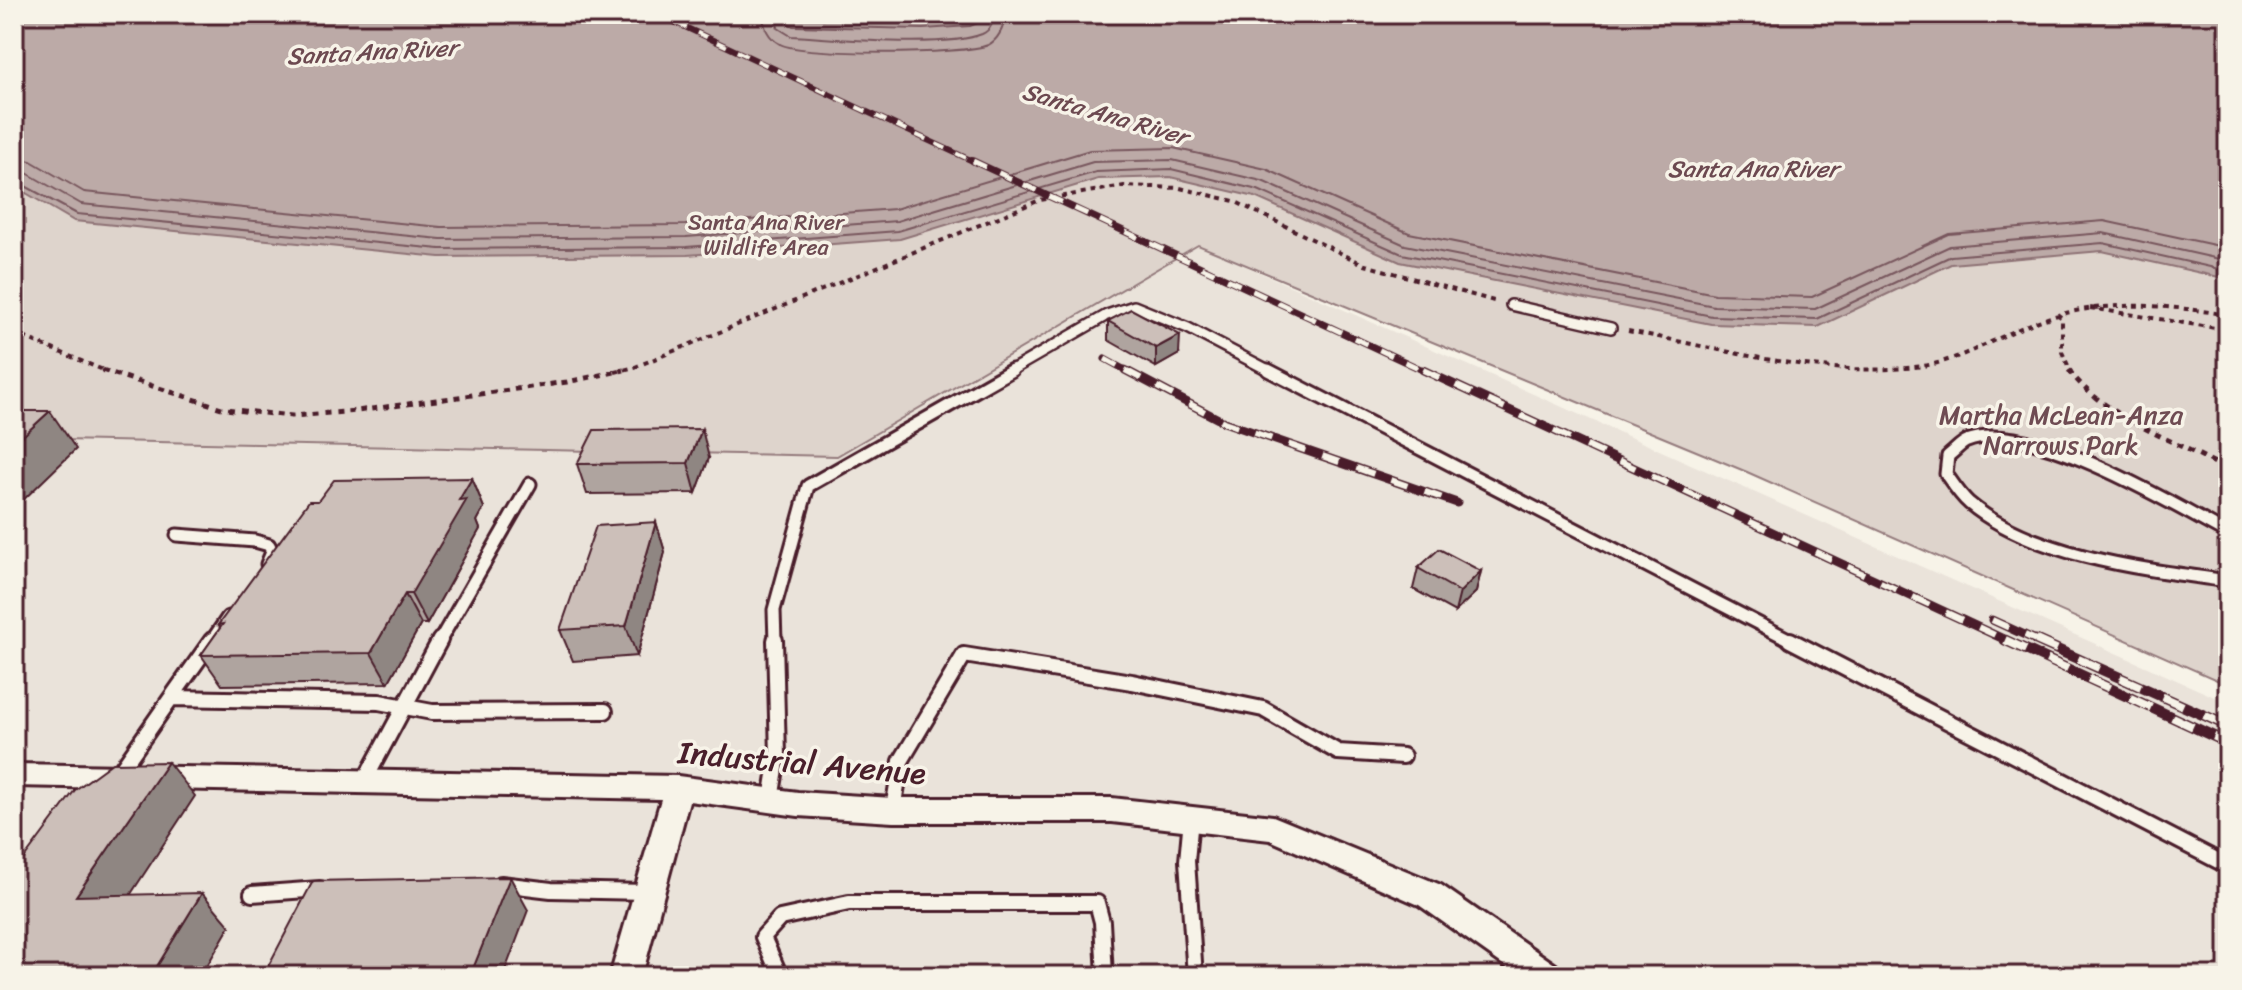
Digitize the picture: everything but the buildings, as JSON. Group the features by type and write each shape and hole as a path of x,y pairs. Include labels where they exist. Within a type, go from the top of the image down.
{"street":[{"name":"Industrial Avenue","path":"14,775 678,788 771,800 893,810 1112,810 1273,828 1430,895 1545,976"},
{"path":"99,800 118,775"},
{"path":"626,976 652,892 678,788"}],"lane":[{"path":"1511,305 1611,328"},
{"path":"771,800 778,756 774,610 808,486 1093,322 1121,308 1134,306 1188,328 1368,420 2228,866"},
{"path":"2228,534 2110,470 2040,445 2001,438 1967,441 1948,456 1946,474 1969,503 1996,522 2056,545 2117,562 2228,581"},
{"path":"365,780 458,605 530,484"},
{"path":"177,535 255,541 269,545 272,552 260,573"},
{"path":"118,775 234,609"},
{"path":"893,810 901,761 964,655 1132,682 1263,709 1338,752 1403,756"},
{"path":"171,698 379,702 432,712 605,711"},
{"path":"1191,818 1187,861 1195,976"},
{"path":"479,881 551,890 652,892"},
{"path":"252,894 343,888"},
{"path":"780,976 763,937 780,918 849,903 1097,903 1102,922 1105,976"}],"path":[{"path":"2089,308 2097,312 2228,330"},
{"path":"2057,314 2062,318 2062,358 2070,373 2086,388 2127,416 2228,470"}],"shaded area":[{"path":"1198,245 2228,703 2228,976 14,976 14,439 837,456"}],"green space":[{"name":"Santa Ana River Wildlife Area","path":"14,14 2228,14 2228,685 1747,472 1198,245 837,456 14,439"}],"water":[{"name":"Santa Ana River","path":"14,14 594,14 945,21 1011,14 2228,14 2228,279 2102,251 1951,264 1818,327 1711,324 1400,262 1255,197 1170,177 1098,179 900,239 687,255 440,257 74,221 14,186"}],"railway":[{"path":"657,14 977,163"},
{"path":"973,161 1427,372"},
{"path":"1105,359 1129,372"},
{"path":"1125,370 1224,422 1457,503"},
{"path":"1423,370 2010,642"},
{"path":"1992,620 2040,642"},
{"path":"2005,640 2228,743"},
{"path":"2036,640 2228,726"}],"park label":[{"name":"Martha McLean-Anza Narrows Park","path":"2061,430"}]}
